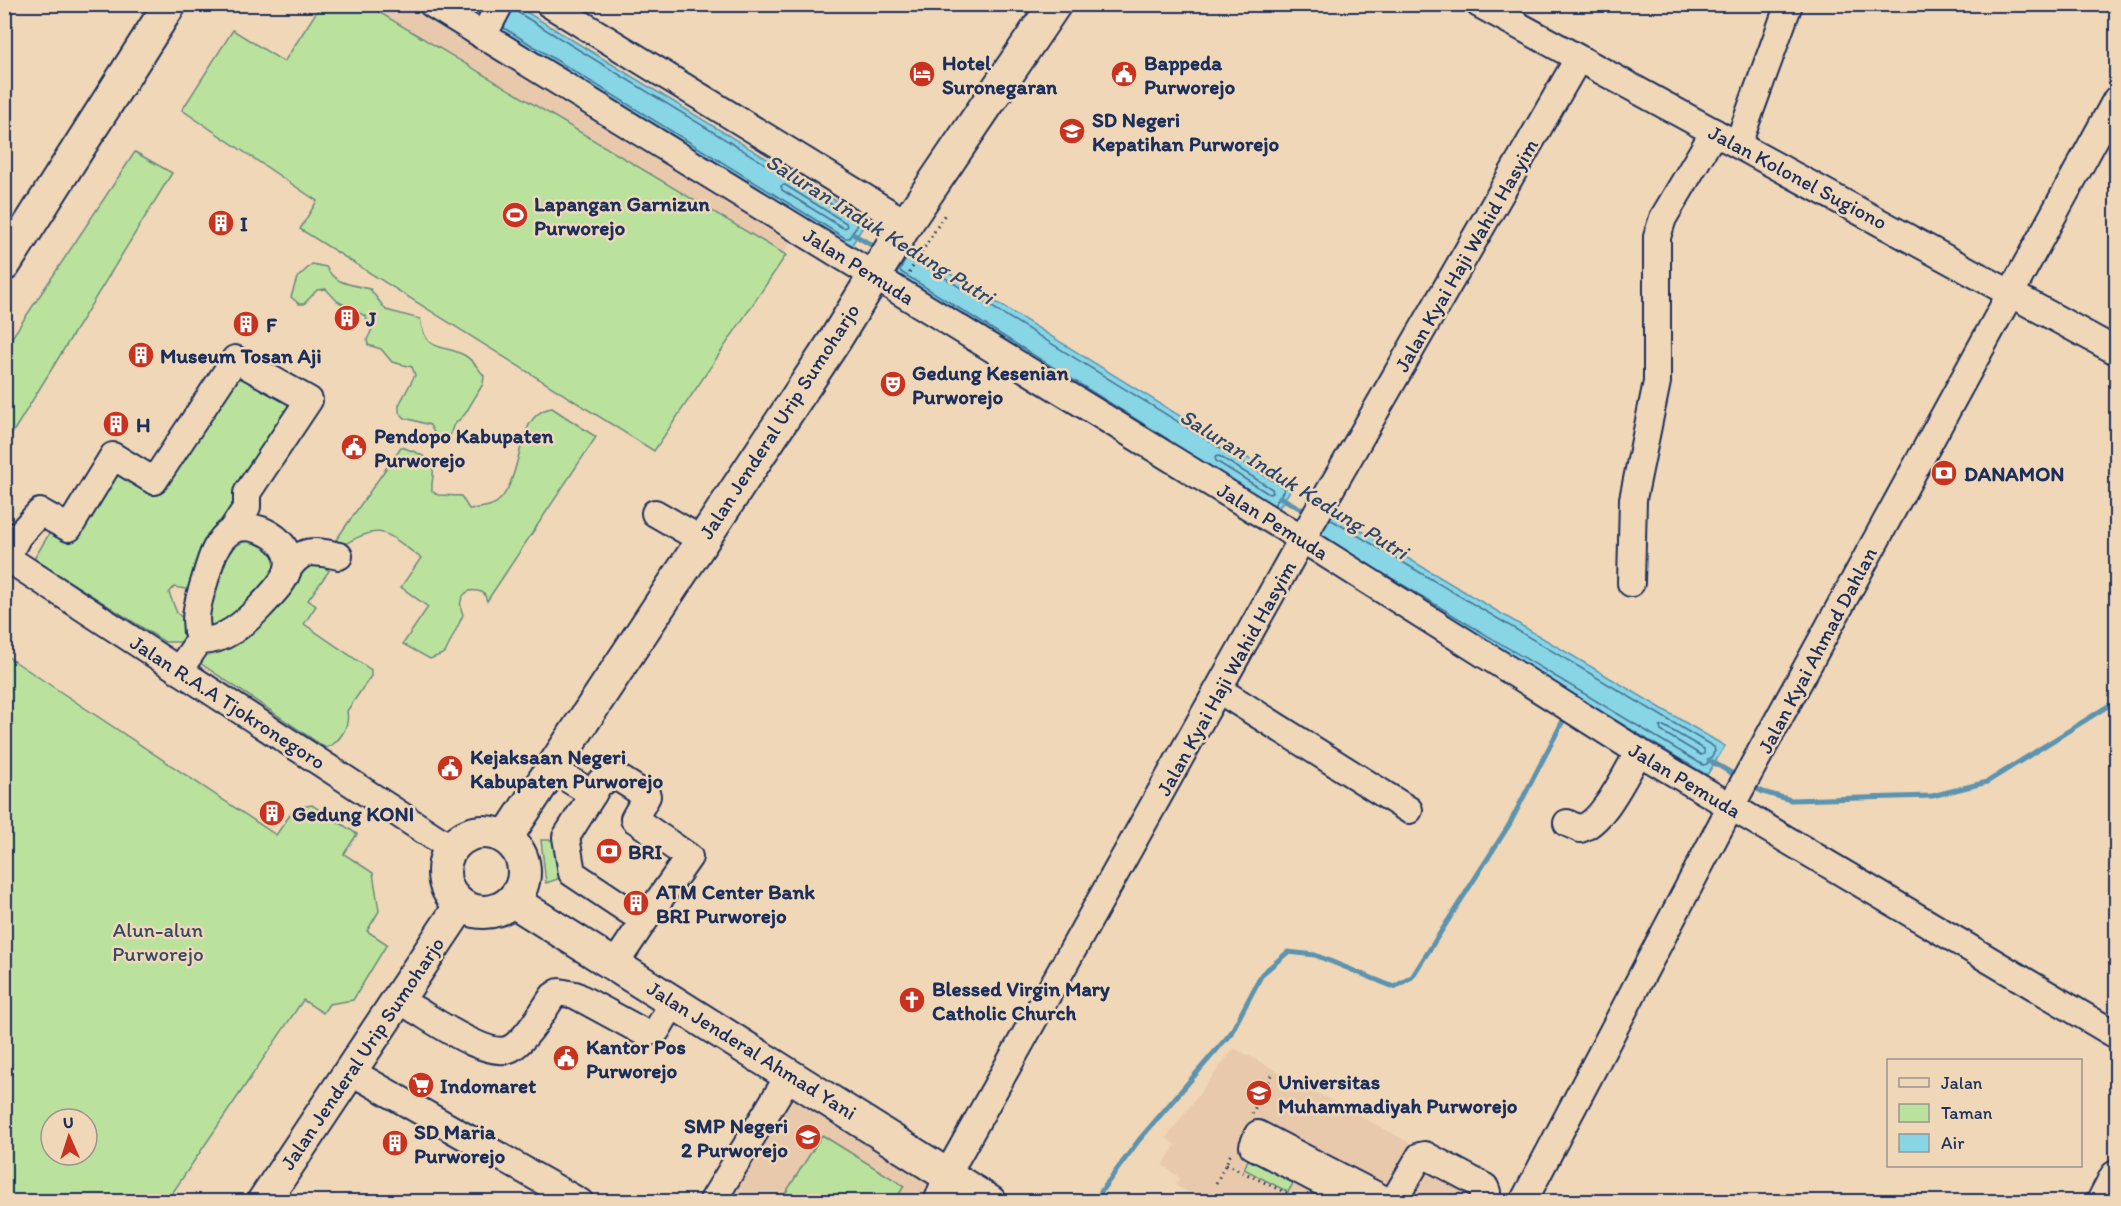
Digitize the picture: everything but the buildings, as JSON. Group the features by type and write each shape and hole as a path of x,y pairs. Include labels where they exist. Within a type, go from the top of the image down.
{"main road":[{"path":"4,265 170,4"},
{"name":"Jalan Jenderal Urip Sumoharjo","path":"506,838 835,340 886,273 906,224 1055,4"},
{"path":"483,832 506,838 520,853 525,874 523,884 513,901 492,912 470,910 460,905 452,896 444,872 452,848 460,840 483,832"},
{"name":"Jalan Jenderal Ahmad Yani","path":"513,901 790,1074 942,1187 990,1202"},
{"name":"Jalan Jenderal Urip Sumoharjo","path":"263,1202 460,905"},
{"path":"2103,1202 2116,1177"}],"street":[{"name":"Jalan Pemuda","path":"432,4 485,31 886,273 1302,539 1730,808 2116,1035"},
{"path":"485,31 500,4"},
{"path":"549,4 906,224"},
{"path":"1738,144 1789,4"},
{"name":"Jalan Kolonel Sugiono","path":"1470,7 1578,59 1738,144 2116,351"},
{"name":"Jalan Kyai Haji Wahid Hasyim","path":"942,1187 1302,539 1333,489 1578,59"},
{"name":"Jalan Kyai Ahmad Dahlan","path":"1523,1202 1730,808 2013,293 2116,100"},
{"path":"1631,583 1633,499 1657,382 1657,237 1668,210 1714,132"},
{"path":"6,557 18,536 40,512 69,528 113,456 154,481 235,358 309,400 247,493 247,507 219,544 210,564 195,612 194,624 199,641"},
{"path":"655,513 702,540"},
{"path":"231,531 247,527 271,534 288,555 288,569"},
{"path":"199,641 209,642 232,632 258,609 280,583 297,556 320,552 339,556"},
{"name":"Jalan R.A.A Tjokronegoro","path":"6,557 452,848"},
{"path":"179,670 199,641"},
{"path":"1220,690 1409,810"},
{"path":"1567,823 1580,829 1589,826 1599,816 1639,752"},
{"path":"553,770 593,794"},
{"path":"615,964 689,857 634,819 647,796 617,777 600,782 566,837 572,873 644,921"},
{"path":"414,1010 489,1050 503,1052 515,1047 553,996 559,992 575,995 645,1033 657,1030 674,1001"},
{"path":"350,1071 580,1202"},
{"path":"712,1202 790,1074"},
{"path":"1360,1202 1253,1146 1258,1134 1391,1202 1420,1156 1425,1155 1485,1187 1487,1192 1482,1202"}],"path":[{"path":"1451,4 1470,7"},
{"path":"886,273 950,207"},
{"path":"1226,1164 1305,1202"}],"shaded area":[{"path":"369,5 419,5 795,234 782,255"},
{"name":"Universitas Muhammadiyah Purworejo","path":"1234,1048 1499,1191 1493,1202 1205,1201 1175,1185 1180,1178 1163,1165 1176,1145 1166,1138"},
{"name":"SMP Negeri 2 Purworejo","path":"786,1092 928,1181 920,1201 720,1202"}],"green space":[{"name":"Lapangan Garnizun Purworejo","path":"321,5 367,5 786,255 654,451 300,229 317,201 182,110 233,30 284,62"},
{"path":"135,152 172,173 5,445 5,348"},
{"path":"312,264 326,267 339,281 370,289 386,310 420,319 430,343 464,355 477,367 484,376 483,384 465,414 453,426 449,439 437,436 430,425 405,418 399,412 399,405 415,375 412,367 392,362 381,349 368,345 367,340 372,329 365,316 337,301 326,289 317,290 304,304 299,304 291,297 297,278"},
{"path":"243,366 306,400 197,591 174,587 169,593 177,613 191,625 188,642 165,642 34,559 55,524 115,462 160,490"},
{"path":"552,408 596,437 487,601 484,593 478,591 464,595 461,603 463,615 445,653 430,659 403,644 428,607 401,587 421,558 400,542 383,533 366,534 342,546 336,540 401,447 429,461 433,470 432,491 438,495 461,496 469,509 487,507 496,503 512,480 531,422 540,413"},
{"path":"250,539 268,541 281,565 251,605 210,631 207,614 216,579 233,550"},
{"path":"304,563 319,563 329,571 308,600 316,606 304,624 371,670 371,676 347,711 347,723 343,733 336,742 326,748 194,659"},
{"name":"Alun-alun Purworejo","path":"5,655 276,835 295,808 312,805 357,834 344,854 373,873 379,911 367,931 387,944 353,1000 329,1004 323,1013 303,1000 167,1201 5,1201"},
{"path":"541,840 564,840 572,874 546,883"},
{"path":"822,1135 904,1186 895,1201 791,1202 783,1197"},
{"path":"1249,1158 1294,1182 1288,1192 1244,1169"}],"water":[{"path":"454,5 515,5 867,220 850,248"},
{"path":"907,247 1293,486 1275,514 890,273"},
{"path":"1323,508 1725,746 1707,775 1306,535"}],"waterway":[{"name":"Saluran Induk Kedung Putri","path":"853,234 878,249"},
{"name":"Saluran Induk Kedung Putri","path":"1280,497 1308,513"},
{"name":"Saluran Induk Kedung Putri","path":"1750,785 1763,792 1791,800 1932,796 1987,782 2116,701"},
{"path":"1097,1202 1102,1190 1139,1140 1231,1033 1262,974 1288,952 1315,955 1394,987 1412,977 1509,825 1566,715"},
{"name":"Saluran Induk Kedung Putri","path":"1709,760 1740,778"}],"place":[{"name":"Hotel Suronegaran","path":"922,74"},
{"name":"Bappeda Purworejo","path":"1124,74"},
{"name":"SD Negeri Kepatihan Purworejo","path":"1072,131"},
{"name":"Lapangan Garnizun Purworejo","path":"515,215"},
{"name":"I","path":"221,223"},
{"name":"J","path":"347,318"},
{"name":"F","path":"246,324"},
{"name":"Museum Tosan Aji","path":"141,355"},
{"name":"Gedung Kesenian Purworejo","path":"893,384"},
{"name":"H","path":"116,424"},
{"name":"Pendopo Kabupaten Purworejo","path":"354,447"},
{"name":"DANAMON","path":"1944,473"},
{"name":"Kejaksaan Negeri Kabupaten Purworejo","path":"450,768"},
{"name":"Gedung KONI","path":"272,813"},
{"name":"BRI","path":"609,851"},
{"name":"ATM Center Bank BRI Purworejo","path":"636,903"},
{"name":"Blessed Virgin Mary Catholic Church","path":"912,1000"},
{"name":"Kantor Pos Purworejo","path":"566,1058"},
{"name":"Indomaret","path":"421,1085"},
{"name":"Universitas Muhammadiyah Purworejo","path":"1259,1093"},
{"name":"SMP Negeri 2 Purworejo","path":"808,1137"},
{"name":"SD Maria Purworejo","path":"395,1143"}]}
